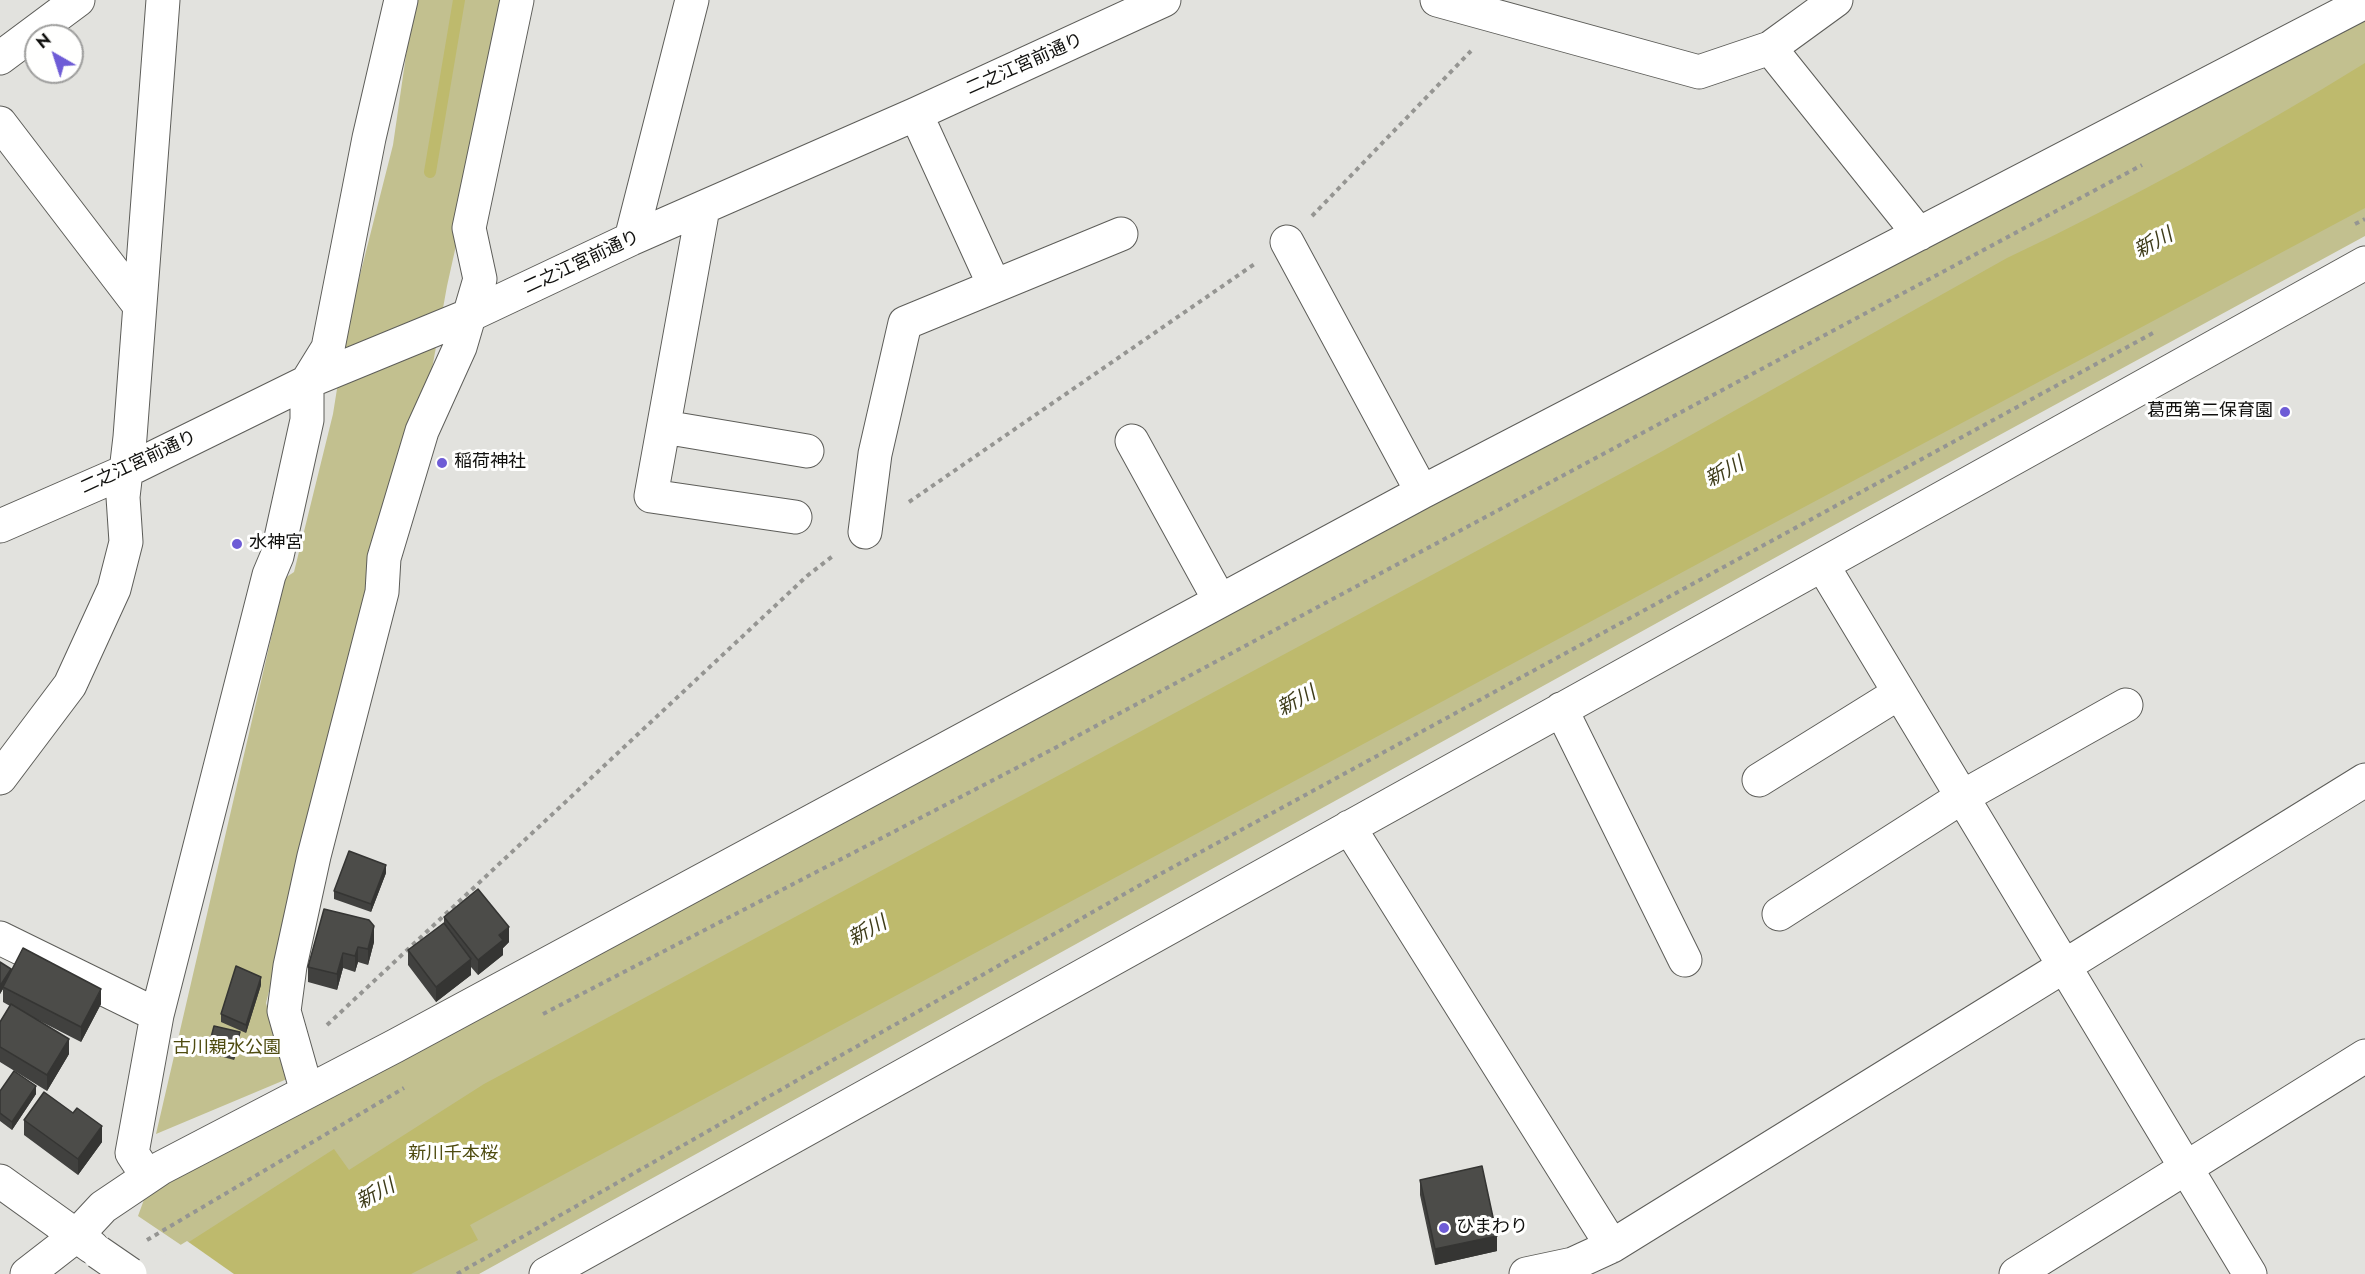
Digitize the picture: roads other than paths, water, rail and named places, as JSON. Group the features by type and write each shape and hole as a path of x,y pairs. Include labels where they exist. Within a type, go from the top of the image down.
{"street":[{"path":"0,58 78,0"},
{"path":"0,778 70,686 114,590 126,542 124,472 130,436 163,0"},
{"path":"147,1176 132,1153 157,1015 268,575 277,556 307,420 307,382 328,348 369,138 401,0"},
{"path":"307,1092 284,1011 290,966 314,856 382,592 384,558 423,431 460,347 480,279 469,228 517,0"},
{"path":"631,239 692,0"},
{"name":"二之江宮前通り","path":"0,526 124,472 307,382 470,315 631,239 916,114 1164,0"},
{"path":"1437,0 1699,72 1770,48 1836,0"},
{"path":"27,1274 87,1244 103,1208 147,1176 1422,492 2365,2"},
{"path":"1770,48 1919,234"},
{"path":"916,114 994,285"},
{"path":"0,123 139,305"},
{"path":"703,208 651,496 795,517"},
{"path":"865,532 875,454 904,323 1121,234"},
{"path":"1287,242 1422,492"},
{"path":"546,1274 1561,709 2361,273"},
{"path":"664,426 807,450"},
{"path":"1132,441 1220,601"},
{"path":"1823,566 2250,1274"},
{"path":"1759,780 1899,693"},
{"path":"1779,914 1962,797 2126,705"},
{"path":"1561,709 1685,960"},
{"path":"1526,1274 1574,1264 1612,1246 2063,964 2365,780"},
{"path":"1349,827 1612,1246"},
{"path":"0,938 157,1015"},
{"path":"2016,1274 2365,1056"},
{"path":"0,1181 87,1244 134,1260"}],"water":[{"name":"新川","path":"2365,63 2365,208 1718,553 470,1225 478,1240 411,1274 139,1274 334,1149 349,1170 484,1084 1659,453 2007,258 2189,165"}],"waterway":[{"path":"430,172 459,0"}],"place":[{"name":"葛西第二保育園","path":"2285,412"},
{"name":"稲荷神社","path":"442,463"},
{"name":"水神宮","path":"237,544"},
{"name":"ひまわり","path":"1444,1228"}],"park label":[{"name":"古川親水公園","path":"227,1049"},
{"name":"新川千本桜","path":"453,1155"}]}
